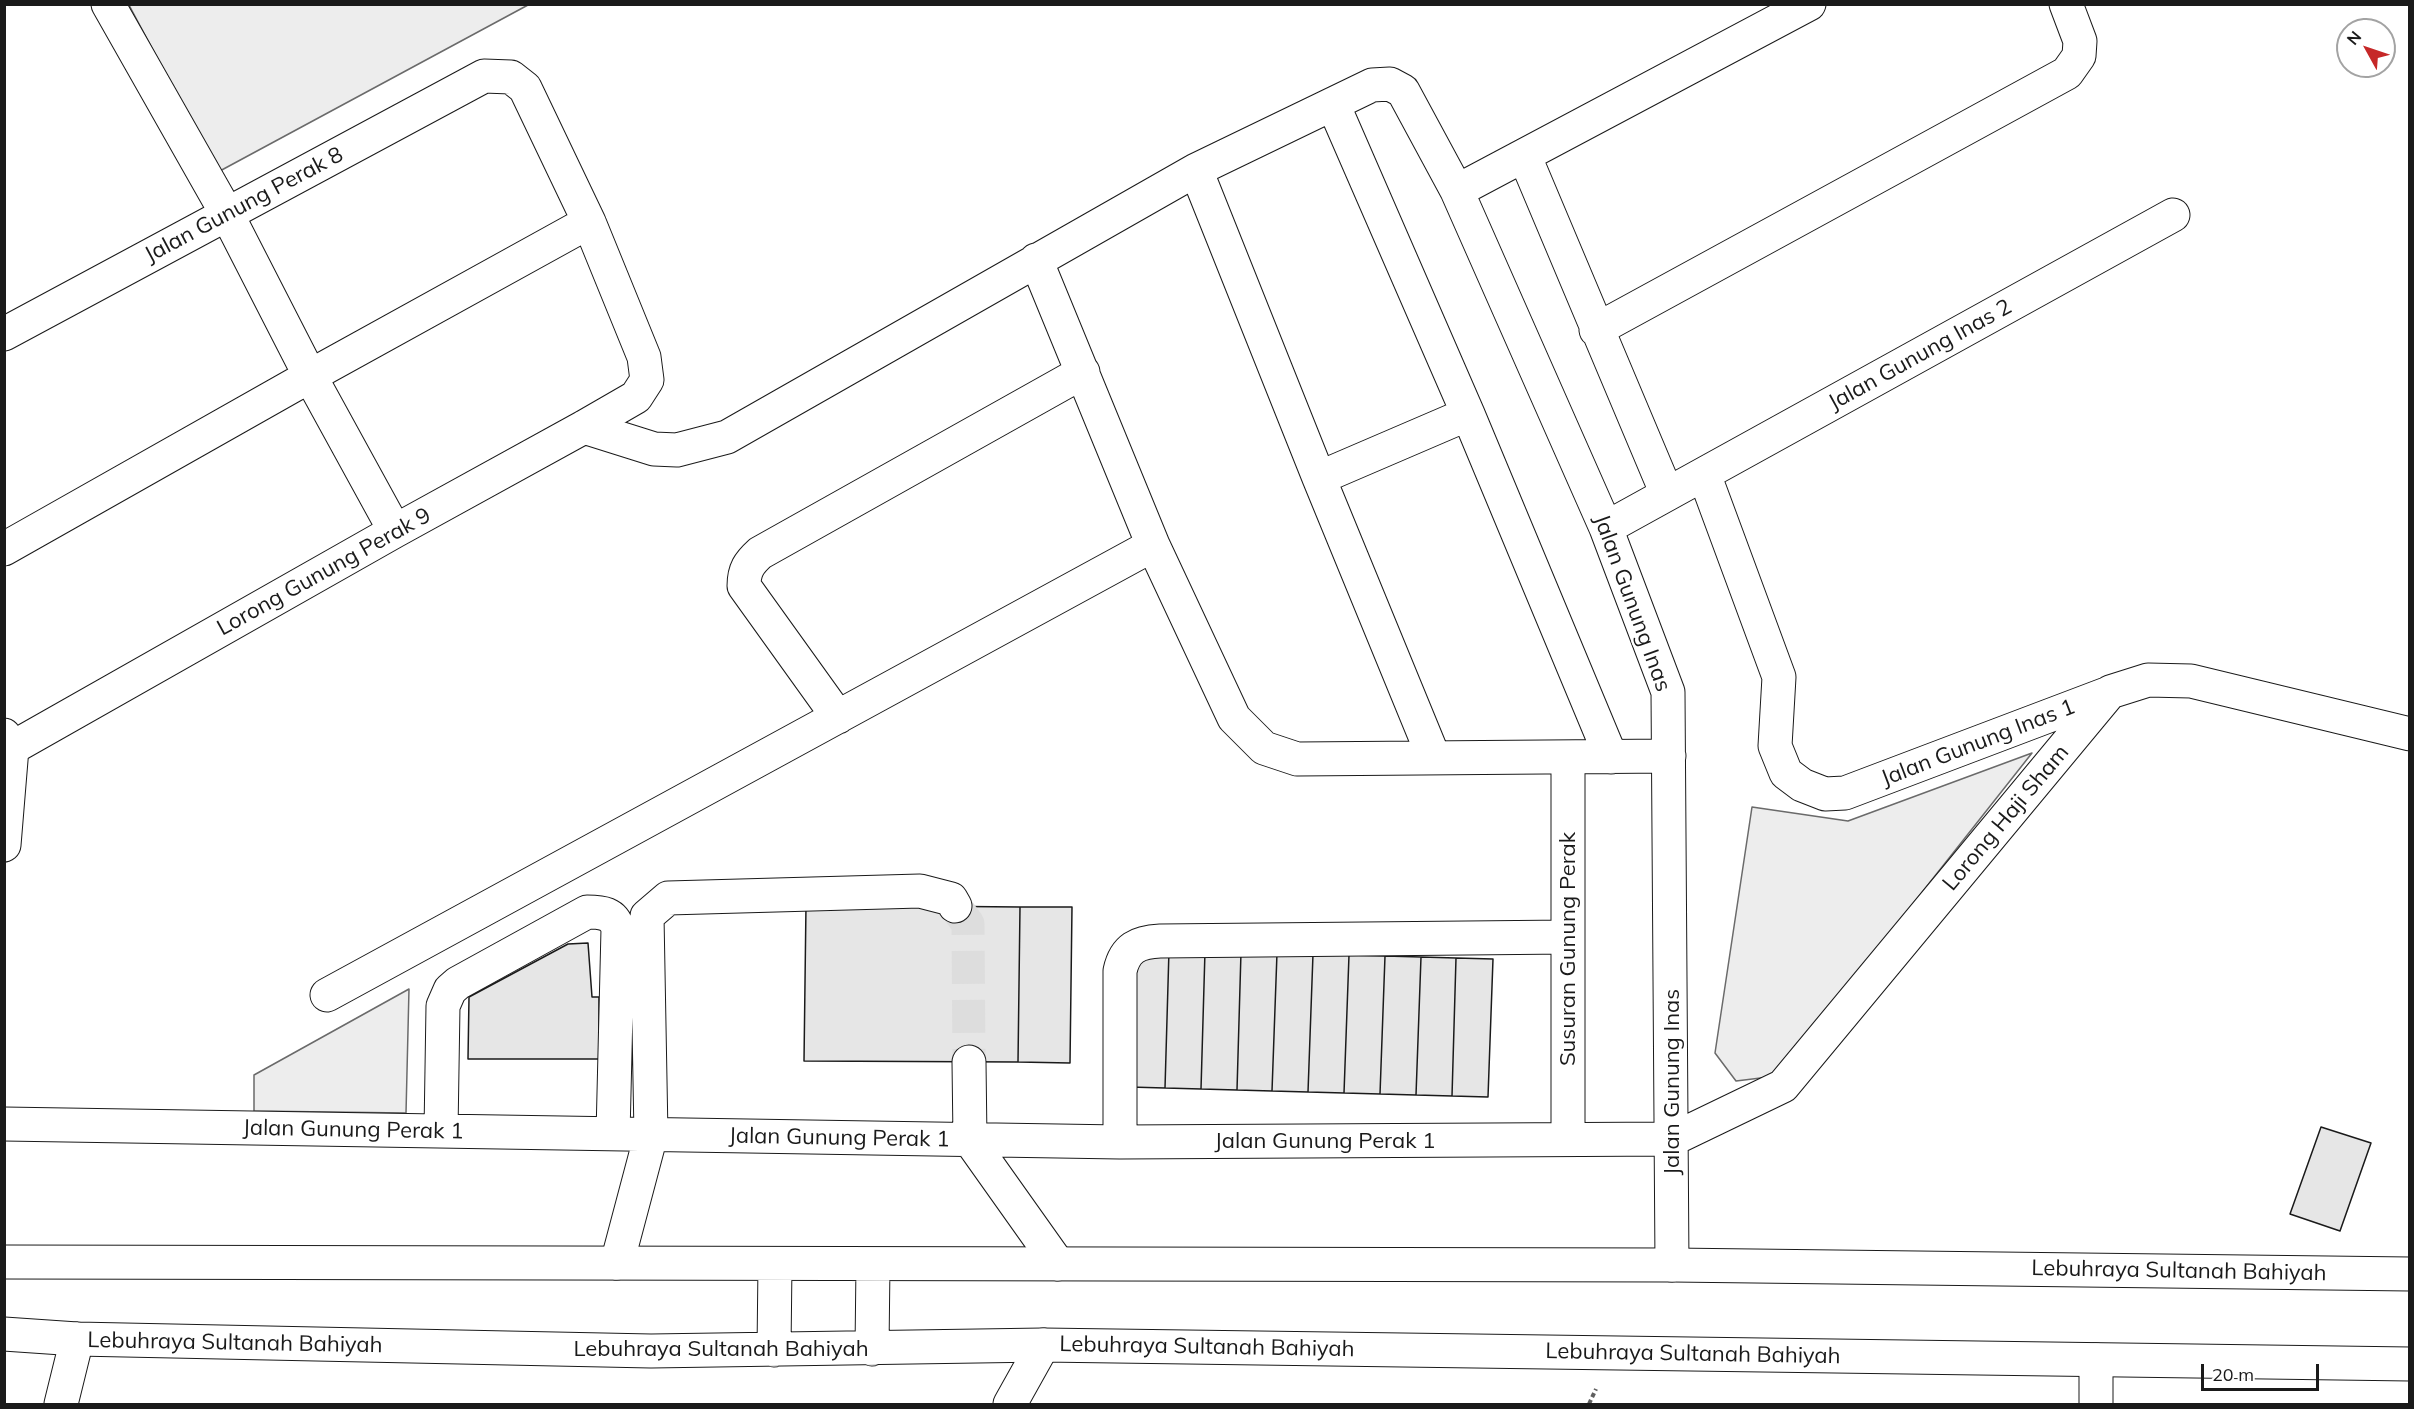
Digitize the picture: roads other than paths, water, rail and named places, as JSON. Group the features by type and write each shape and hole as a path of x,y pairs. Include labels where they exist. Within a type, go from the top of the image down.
{"street":[{"path":"108,4 227,214 310,376 395,531"},
{"path":"1457,191 1525,157 1809,4"},
{"path":"1596,330 2067,73 2079,56 2080,41 2066,4"},
{"name":"Jalan Gunung Perak 8","path":"4,334 484,76 512,77 525,88 589,222"},
{"name":"Jalan Gunung Inas","path":"1333,104 1372,85 1390,84 1403,91 1457,191 1606,528 1668,692 1673,1139 1672,1265"},
{"path":"584,427 654,449 677,450 727,437 1196,171 1333,104 1468,414 1611,757"},
{"path":"1525,157 1667,494"},
{"path":"1196,171 1434,758"},
{"name":"Jalan Gunung Inas 2","path":"1606,528 2173,215"},
{"path":"4,549 589,222"},
{"name":"Lorong Gunung Perak 9","path":"8,742 636,397 647,381 644,357 589,222"},
{"path":"1036,260 1153,545 1234,718 1264,748 1297,759 1669,756"},
{"path":"838,717 744,586 744,574 750,563 760,553 1083,372"},
{"path":"1319,478 1468,414"},
{"name":"Jalan Gunung Inas 1","path":"1704,474 1779,677 1775,746 1786,773 1802,785 1826,794 1845,793 2110,692"},
{"path":"327,995 1153,545"},
{"path":"2110,692 2148,680 2191,681 2409,734"},
{"name":"Lorong Haji Sham","path":"1673,1139 1783,1086 2110,692"},
{"path":"4,845 8,742"},
{"name":"Susuran Gunung Perak","path":"1568,758 1568,1139"},
{"path":"617,1263 651,1135 647,916 668,898 920,891 951,899 955,906"},
{"path":"441,1131 443,1006 450,990 458,983 587,912 603,912 612,917 618,929 613,1134"},
{"path":"1120,1142 1120,970 1122,959 1138,944 1160,940 1568,937"},
{"path":"969,1062 970,1140 1058,1264"},
{"name":"Jalan Gunung Perak 1","path":"4,1124 1120,1142 1673,1139"},
{"name":"Lebuhraya Sultanah Bahiyah","path":"4,1262 1672,1265 2409,1274"},
{"path":"774,1350 775,1264"},
{"path":"872,1349 873,1264"},
{"name":"Lebuhraya Sultanah Bahiyah","path":"4,1334 77,1339 651,1351 1043,1345 2409,1364"},
{"path":"61,1404 77,1339"},
{"path":"1010,1404 1043,1345"},
{"path":"2096,1360 2096,1404"}],"tunnel":[{"path":"955,906 968,924 969,1062"}]}
